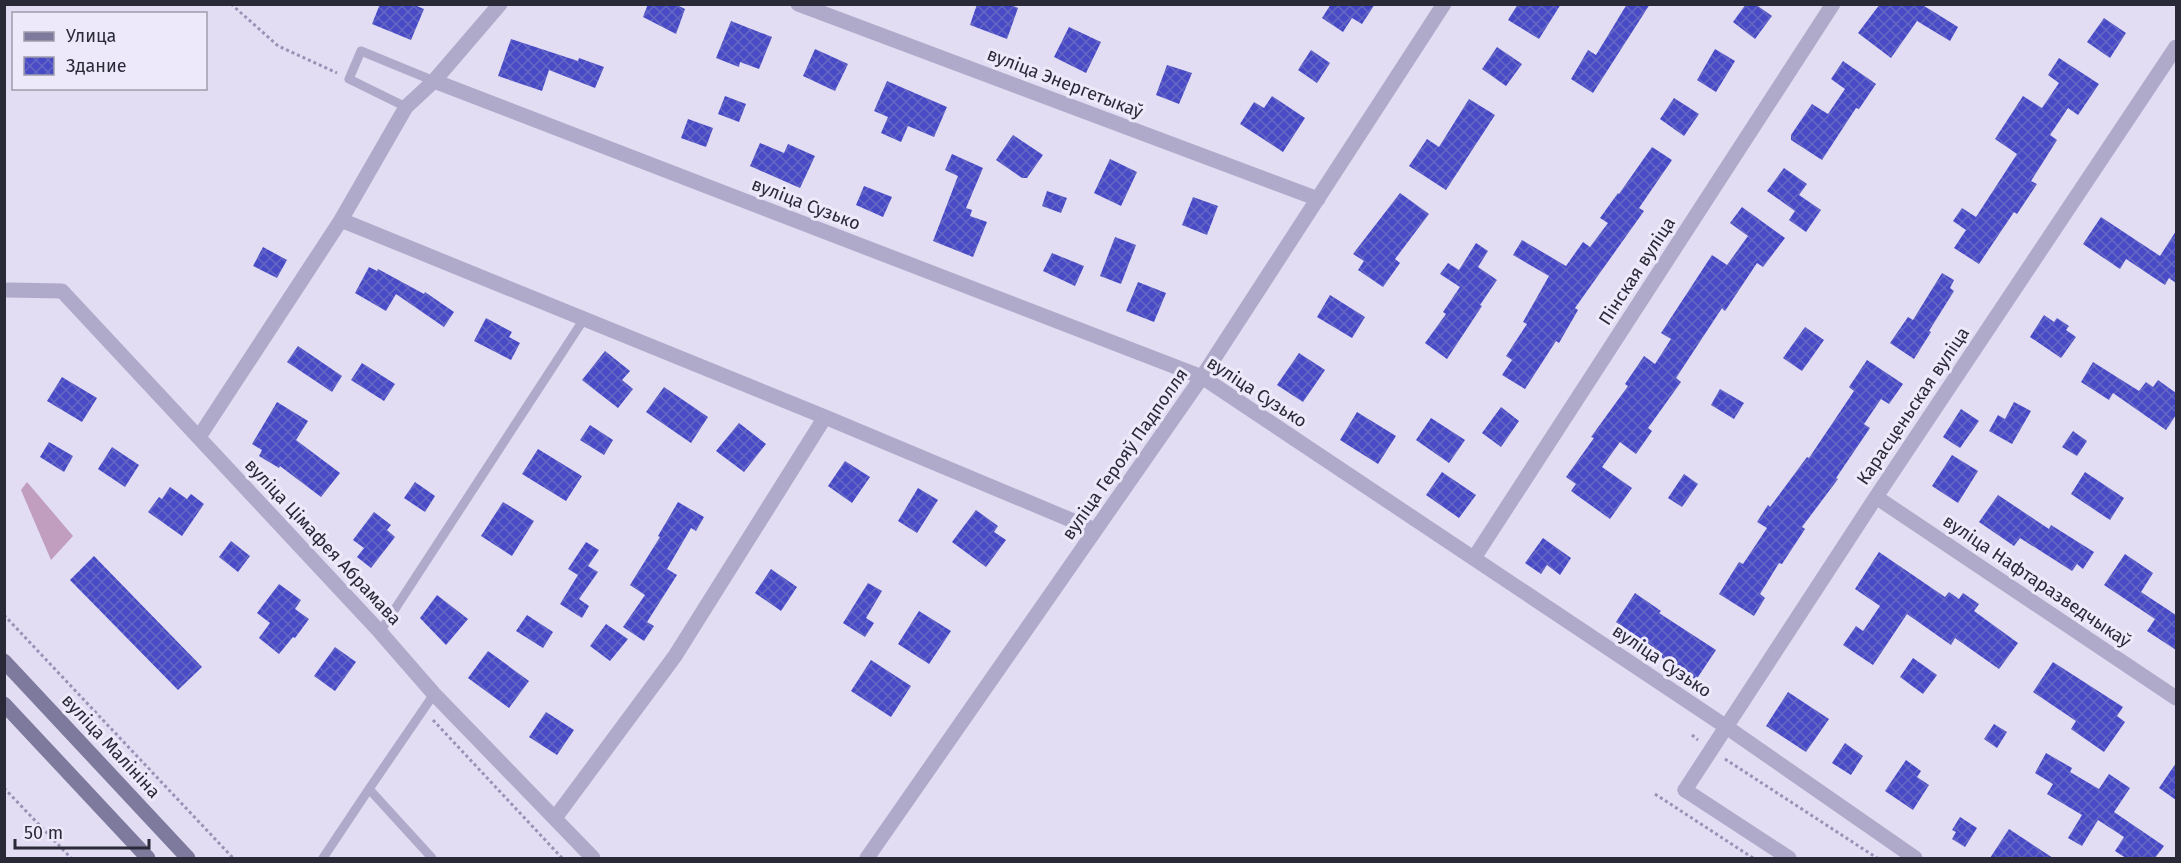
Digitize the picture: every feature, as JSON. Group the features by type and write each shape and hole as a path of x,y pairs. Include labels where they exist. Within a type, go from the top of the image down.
{"main road":[{"name":"вуліца Малініна","path":"7,667 188,858"},
{"path":"4,705 148,858"}],"street":[{"path":"199,437 341,220 406,106 434,81 500,4"},
{"name":"вуліца Энергетыкаў","path":"798,4 1318,199"},
{"name":"вуліца Герояў Падполля","path":"867,858 1202,377 1444,4"},
{"name":"Пінская вуліца","path":"1474,558 1833,4"},
{"name":"Карасценьская вуліца","path":"1789,858 1685,790 1876,497 2176,47"},
{"name":"вуліца Сузько","path":"434,81 1202,377 1725,726 1915,858"},
{"path":"341,220 825,417 1095,530"},
{"name":"вуліца Цімафея Абрамава","path":"7,296 62,291 380,632 434,694 593,858"},
{"path":"555,818 675,656 825,417"},
{"name":"вуліца Нафтаразведчыкаў","path":"1876,497 2176,698"}],"lane":[{"path":"406,106 349,79 361,51 434,81"},
{"path":"380,632 584,319"},
{"path":"323,858 434,694"},
{"path":"369,789 432,858"}],"path":[{"path":"231,4 279,46 349,79"},
{"path":"4,615 233,858"},
{"path":"423,710 562,858"},
{"path":"1692,735 1877,858"},
{"path":"4,788 71,858"},
{"path":"1655,794 1753,858"}],"shaded area":[{"path":"27,482 73,536 51,560 21,490"}],"building":[{"path":"380,4 412,4 424,9 411,40 372,24"},
{"path":"648,4 675,4 685,9 676,34 643,17"},
{"path":"977,4 1009,4 1018,8 1007,39 970,25"},
{"path":"1331,4 1375,4 1362,24 1352,18 1343,32 1322,18"},
{"path":"1518,4 1561,4 1539,39 1508,20"},
{"path":"1627,4 1650,4 1593,93 1571,79 1588,50 1596,55"},
{"path":"1746,4 1755,4 1772,16 1755,39 1733,22"},
{"path":"1880,4 1921,4 1958,27 1950,41 1917,21 1891,58 1858,33"},
{"path":"2104,18 2126,33 2110,58 2087,42"},
{"path":"731,21 772,37 759,69 740,62 739,67 716,58"},
{"path":"1069,27 1101,42 1086,73 1054,57"},
{"path":"511,39 604,67 595,88 549,70 542,91 498,76"},
{"path":"1497,47 1522,64 1506,86 1482,69"},
{"path":"815,49 848,64 835,91 803,76"},
{"path":"1715,49 1735,61 1716,92 1697,80"},
{"path":"1311,50 1330,63 1317,83 1298,70"},
{"path":"2059,58 2099,84 2078,115 2068,108 2050,135 2057,140 2031,181 2037,184 2017,214 2014,212 1979,264 1954,248 1966,230 1953,221 1962,208 1976,217 2017,154 1995,139 2023,96 2042,108 2059,83 2048,75"},
{"path":"1843,61 1876,84 1859,109 1856,108 1822,160 1791,140 1791,135 1812,104 1828,114 1845,89 1831,79"},
{"path":"1167,65 1192,73 1179,104 1156,95"},
{"path":"887,81 947,107 934,137 908,126 901,142 881,133 888,117 874,111"},
{"path":"725,96 746,104 739,122 718,114"},
{"path":"1272,96 1305,118 1283,152 1240,124 1254,102 1264,108"},
{"path":"1674,98 1699,114 1684,136 1660,119"},
{"path":"1469,99 1495,115 1446,190 1409,166 1427,139 1439,147"},
{"path":"688,119 713,128 706,147 681,138"},
{"path":"1013,135 1043,155 1027,178 1022,178 996,160"},
{"path":"760,143 784,153 788,144 815,156 800,188 750,166"},
{"path":"1652,147 1672,160 1639,208 1644,211 1575,308 1578,310 1559,343 1556,341 1525,389 1502,375 1512,360 1506,356 1527,324 1523,322 1549,276 1513,255 1522,240 1566,266 1583,242 1590,247 1608,223 1600,218"},
{"path":"952,154 983,168 966,208 972,210 970,216 987,222 973,257 933,241 958,176 945,170"},
{"path":"1110,159 1137,172 1121,206 1094,193"},
{"path":"1784,168 1807,184 1799,195 1821,210 1806,232 1789,220 1795,211 1767,191"},
{"path":"864,186 892,197 883,217 856,205"},
{"path":"1047,191 1067,198 1061,213 1042,206"},
{"path":"1400,193 1429,214 1395,259 1400,263 1383,287 1358,270 1364,261 1353,254"},
{"path":"1193,197 1218,206 1207,235 1182,225"},
{"path":"1742,207 1785,238 1763,267 1757,263 1725,311 1722,308 1676,378 1681,382 1648,428 1652,431 1636,454 1620,442 1602,467 1632,488 1610,519 1571,491 1576,484 1566,477 1594,438 1591,437 1628,386 1625,384 1644,356 1655,364 1671,339 1661,333 1712,255 1727,265 1748,236 1730,223"},
{"path":"2101,217 2160,256 2176,231 2176,283 2169,278 2165,285 2126,259 2120,269 2083,244"},
{"path":"1115,237 1136,245 1121,284 1100,276"},
{"path":"1476,243 1488,251 1478,267 1497,280 1447,359 1425,343 1446,314 1443,312 1460,287 1440,274 1448,263 1459,270"},
{"path":"263,247 287,260 277,278 253,266"},
{"path":"1052,253 1084,266 1075,286 1043,271"},
{"path":"369,267 377,271 378,269 424,294 425,292 454,312 444,327 396,294 386,311 355,293"},
{"path":"1942,273 1954,280 1950,288 1954,291 1914,359 1890,343 1908,317 1913,320"},
{"path":"1138,282 1166,293 1154,322 1126,311"},
{"path":"1330,295 1365,317 1352,338 1317,317"},
{"path":"2044,315 2054,322 2057,318 2069,326 2066,330 2076,337 2061,358 2030,337"},
{"path":"486,318 512,332 509,337 520,343 511,360 474,341"},
{"path":"1805,327 1824,340 1802,371 1783,358"},
{"path":"298,346 342,376 332,392 287,362"},
{"path":"605,351 630,371 622,380 633,389 618,408 582,380"},
{"path":"1299,353 1325,370 1303,402 1277,385"},
{"path":"1867,360 1903,384 1889,404 1881,399 1864,424 1870,428 1836,478 1838,479 1802,527 1805,529 1782,564 1779,563 1760,594 1765,598 1754,616 1719,594 1739,562 1743,564 1767,528 1757,522 1807,457 1809,458 1854,391 1849,387"},
{"path":"2093,362 2139,391 2146,382 2153,387 2158,380 2176,393 2176,415 2166,430 2113,393 2109,400 2081,382"},
{"path":"362,363 395,384 384,401 351,380"},
{"path":"62,377 97,398 82,422 47,401"},
{"path":"664,387 708,417 691,443 646,412"},
{"path":"1720,389 1744,403 1734,419 1711,405"},
{"path":"277,402 308,421 296,440 340,473 321,497 280,466 279,468 259,456 262,450 252,444"},
{"path":"2014,402 2031,411 2012,444 1989,431 1998,415 2005,419"},
{"path":"1501,407 1519,421 1501,447 1482,433"},
{"path":"1961,409 1979,421 1960,448 1943,437"},
{"path":"1357,412 1396,436 1378,464 1340,440"},
{"path":"1431,418 1465,440 1449,463 1416,440"},
{"path":"739,423 766,444 744,472 716,451"},
{"path":"590,425 613,440 604,455 580,440"},
{"path":"2073,431 2087,441 2077,456 2062,447"},
{"path":"49,442 73,456 64,472 40,457"},
{"path":"112,447 139,465 125,487 98,469"},
{"path":"538,449 582,476 566,501 522,474"},
{"path":"1952,455 1978,471 1958,503 1932,486"},
{"path":"845,461 870,477 852,503 828,486"},
{"path":"1442,472 1476,495 1459,518 1426,495"},
{"path":"2085,472 2124,498 2110,520 2071,494"},
{"path":"1684,474 1698,484 1682,507 1668,498"},
{"path":"415,482 435,496 425,512 404,498"},
{"path":"170,487 187,499 191,494 204,504 182,536 148,512 159,497 162,499"},
{"path":"918,488 938,500 917,533 898,521"},
{"path":"1998,495 2049,529 2051,525 2094,552 2083,569 2077,564 2072,571 2020,538 2014,546 1979,522"},
{"path":"503,502 534,521 512,556 481,536"},
{"path":"678,502 704,517 696,531 691,528 667,569 677,575 647,622 654,626 644,641 623,627 645,595 630,585 660,537 658,536"},
{"path":"976,510 998,526 994,532 1006,540 986,567 952,542"},
{"path":"374,512 391,525 387,530 395,537 371,568 357,557 364,548 353,540"},
{"path":"1543,538 1571,558 1560,575 1547,565 1541,574 1525,563"},
{"path":"231,541 250,556 238,572 219,557"},
{"path":"586,542 599,550 588,566 598,572 579,599 589,606 582,618 560,604 578,575 568,569"},
{"path":"1879,552 1945,597 1949,592 1959,599 1963,593 1979,604 1974,611 2018,643 1999,669 1955,638 1951,645 1907,614 1873,665 1843,645 1856,626 1863,631 1880,606 1855,589"},
{"path":"2125,554 2153,573 2141,592 2176,615 2176,650 2147,631 2155,619 2104,585"},
{"path":"94,556 202,667 178,690 70,580"},
{"path":"771,569 797,587 781,611 755,593"},
{"path":"868,583 882,591 866,618 874,623 865,637 843,623"},
{"path":"279,584 301,600 295,609 309,619 279,654 259,638 270,623 257,613"},
{"path":"1635,593 1661,611 1659,613 1716,650 1696,680 1661,657 1663,654 1616,622"},
{"path":"437,595 468,619 446,645 420,618"},
{"path":"919,611 951,631 929,664 898,644"},
{"path":"527,615 553,632 543,648 516,631"},
{"path":"606,624 628,639 610,661 590,646"},
{"path":"335,647 356,662 335,691 314,676"},
{"path":"488,651 529,681 509,708 468,678"},
{"path":"1913,658 1937,675 1923,694 1900,677"},
{"path":"871,660 911,686 891,717 851,691"},
{"path":"2053,662 2123,707 2117,716 2125,722 2104,752 2071,729 2076,721 2033,692"},
{"path":"1788,692 1829,719 1806,752 1766,726"},
{"path":"546,712 574,730 557,755 529,737"},
{"path":"1994,724 2007,732 1997,748 1984,739"},
{"path":"1845,743 1863,756 1851,775 1832,763"},
{"path":"2046,753 2072,768 2070,772 2099,789 2109,774 2130,788 2114,812 2164,846 2155,858 2126,858 2115,851 2124,837 2098,820 2082,846 2068,838 2082,815 2047,794 2053,784 2035,773"},
{"path":"1906,760 1921,771 1917,777 1929,785 1913,810 1885,791"},
{"path":"2176,763 2176,800 2159,788"},
{"path":"1960,817 1977,828 1965,847 1952,839 1956,832 1952,830"},
{"path":"2009,829 2053,858 1990,858"}]}
